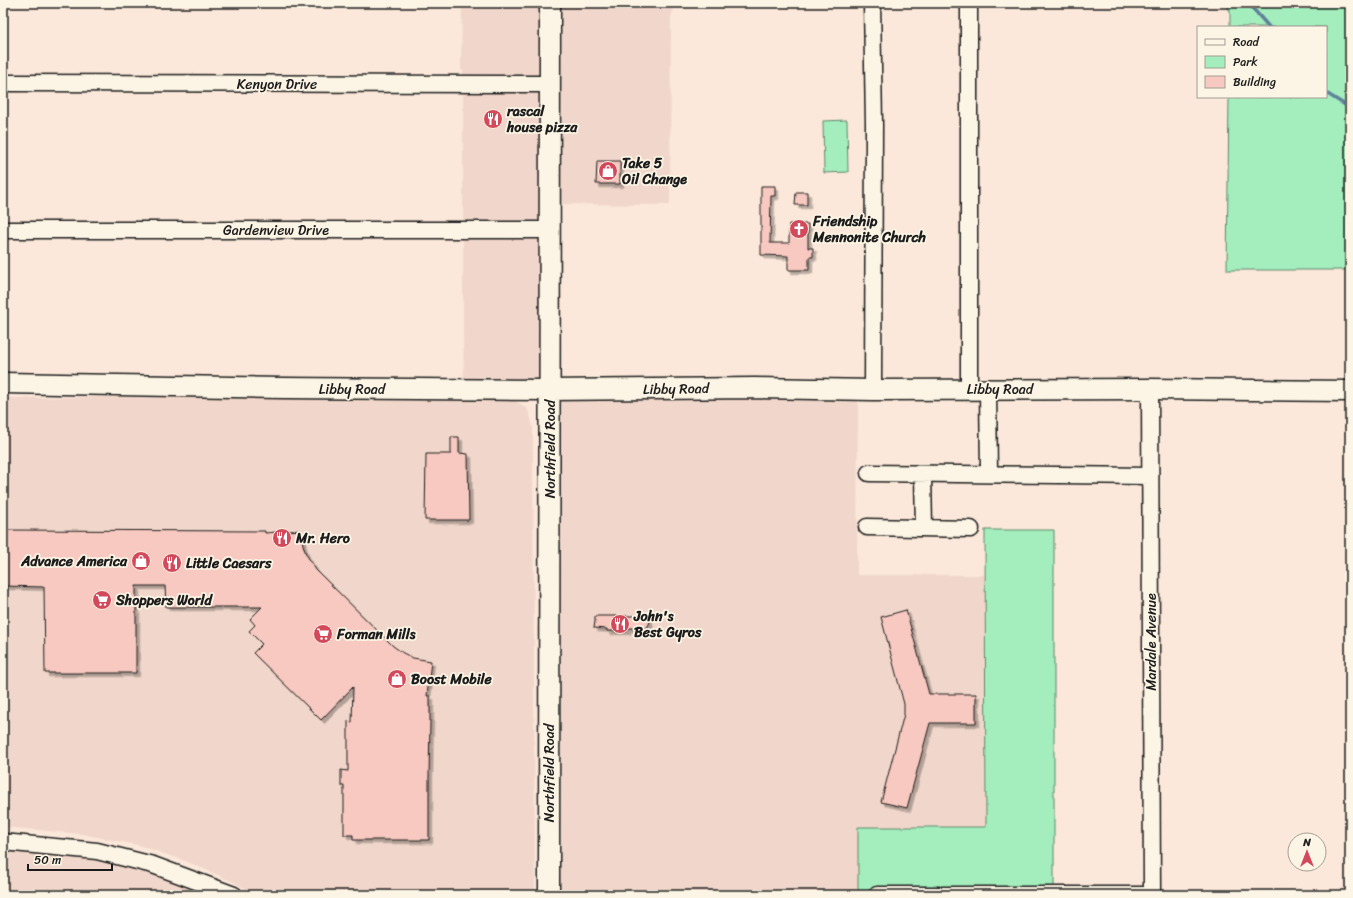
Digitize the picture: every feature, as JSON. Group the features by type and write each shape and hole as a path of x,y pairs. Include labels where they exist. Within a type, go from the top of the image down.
{"main road":[{"name":"Northfield Road","path":"549,895 550,3"},
{"name":"Libby Road","path":"3,383 276,388 550,390 755,388 873,390 1150,389 1350,391"}],"street":[{"path":"872,3 874,125 873,390"},
{"path":"969,3 978,389 989,474"},
{"name":"Kenyon Drive","path":"3,83 550,84"},
{"name":"Gardenview Drive","path":"3,230 550,230"},
{"name":"Mardale Avenue","path":"1150,389 1152,895"},
{"path":"869,473 1150,476"},
{"path":"923,474 924,528"},
{"path":"867,528 970,529"},
{"path":"3,842 97,851 153,864 234,895"},
{"path":"877,895 1152,895"}],"shaded area":[{"path":"462,3 675,3 671,17 670,205 550,204 550,390 858,390 857,575 985,575 986,827 858,827 858,895 549,895 550,391 464,390 463,70 461,70"},
{"path":"3,398 512,399 527,408 533,429 535,895 257,895 233,882 185,861 138,845 81,834 3,827"},
{"path":"3,842 97,851 234,895 3,895"}],"green space":[{"path":"1224,3 1350,3 1350,270 1227,270 1229,98 1327,98 1327,26 1230,26 1230,11"},
{"path":"847,120 848,172 824,173 823,121"},
{"path":"985,530 1054,530 1054,895 858,895 858,827 986,827"}],"building":[{"path":"597,161 620,161 620,184 596,184"},
{"name":"Friendship Mennonite Church","path":"761,186 775,186 775,196 771,196 770,243 789,243 789,224 808,224 808,248 813,248 813,257 809,257 809,270 788,270 788,256 761,255"},
{"path":"796,192 807,192 807,205 795,205"},
{"path":"451,437 459,437 459,453 468,454 469,520 425,520 426,454 451,454"},
{"path":"3,530 265,531 265,533 301,530 306,554 316,570 393,646 413,658 431,661 427,696 430,696 429,840 353,840 353,835 344,835 344,786 341,786 341,770 348,771 348,721 352,722 353,687 321,720 253,653 262,644 249,631 255,625 250,619 262,607 166,607 165,586 136,586 136,673 45,673 44,587 3,586"},
{"path":"906,610 929,694 976,694 976,723 930,723 907,808 881,802 904,714 904,704 881,617"},
{"path":"595,616 647,616 650,622 647,628 627,628 627,631 607,631 607,629 594,628"}],"waterway":[{"path":"1248,3 1268,26"},
{"path":"1327,94 1350,108"}],"place":[{"name":"rascal house pizza","path":"493,119"},
{"name":"Take 5 Oil Change","path":"608,171"},
{"name":"Friendship Mennonite Church","path":"799,229"},
{"name":"Mr. Hero","path":"282,538"},
{"name":"Advance America","path":"141,561"},
{"name":"Little Caesars","path":"172,563"},
{"name":"Shoppers World","path":"102,600"},
{"name":"John's Best Gyros","path":"620,624"},
{"name":"Forman Mills","path":"323,634"},
{"name":"Boost Mobile","path":"397,679"}]}
